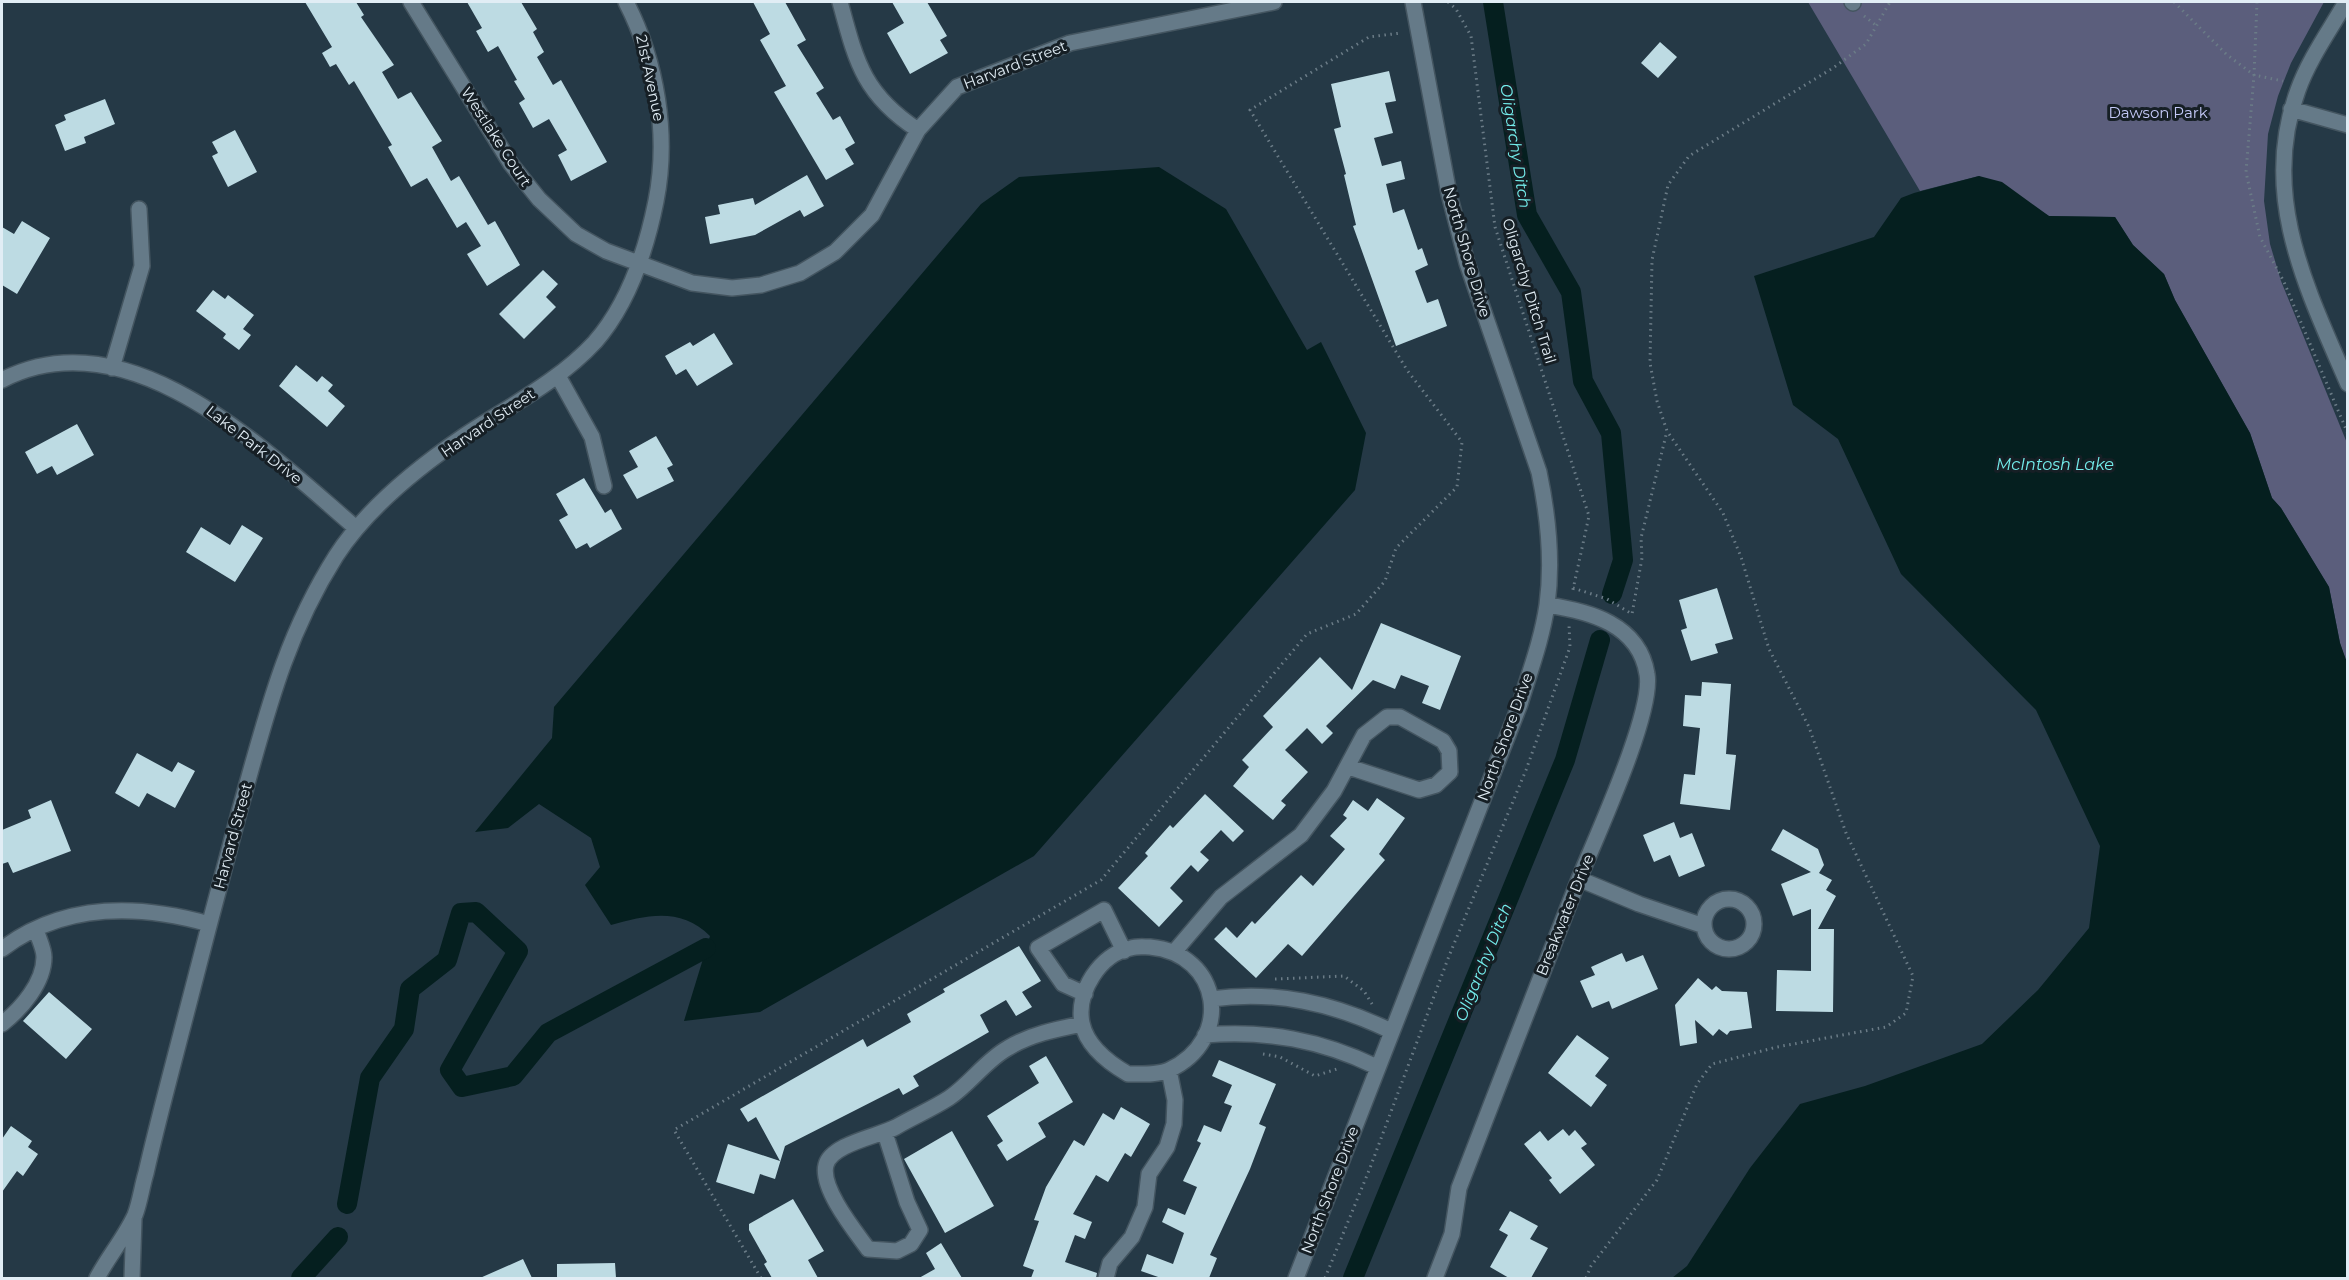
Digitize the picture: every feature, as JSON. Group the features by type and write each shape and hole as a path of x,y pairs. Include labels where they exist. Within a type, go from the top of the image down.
{"street":[{"name":"Westlake Court","path":"411,2 511,164 539,199 576,234 606,251 639,263"},
{"name":"21st Avenue","path":"626,2 641,31 657,93 661,131 660,181 651,225 639,263"},
{"path":"840,2 856,60 873,91 896,116 918,130"},
{"name":"Harvard Street","path":"97,1278 135,1216 209,924 278,674 303,613 337,555 356,528 417,472 464,436 558,376 595,341 622,303 639,263 692,284 732,288 761,285 800,273 835,252 872,215 918,130 957,87 1070,43 1274,2"},
{"name":"North Shore Drive","path":"1296,1278 1520,704 1547,605 1550,555 1545,498 1539,472 1467,263 1449,194 1413,2"},
{"path":"2346,2 2298,87 2291,109 2283,156 2286,206 2297,263 2348,384"},
{"path":"2291,109 2348,125"},
{"path":"112,368 142,266 139,209"},
{"name":"Lake Park Drive","path":"2,380 25,371 64,363 112,368 195,400 255,442 356,528"},
{"path":"558,376 592,436 604,486"},
{"name":"Breakwater Drive","path":"1435,1278 1452,1234 1460,1188 1638,726 1647,697 1647,673 1637,646 1624,632 1604,618 1570,608 1547,605"},
{"path":"1175,951 1221,897 1301,835 1349,766 1364,735 1387,717 1400,717 1443,741 1449,751 1450,772 1436,784 1419,790 1349,766"},
{"path":"1579,879 1639,904 1704,926"},
{"path":"2,949 53,921 97,911 135,909 173,914 209,924"},
{"path":"1085,994 1063,984 1038,948 1104,910 1124,951"},
{"path":"2,1024 12,1016 41,977 44,955 36,929"},
{"path":"1150,947 1175,951 1197,969 1210,999 1212,1023 1193,1052 1169,1070 1128,1074 1098,1053 1082,1024 1087,986 1105,961 1124,951 1150,947"},
{"path":"1210,999 1264,996 1304,1000 1355,1014 1391,1030"},
{"path":"885,1133 907,1202 920,1230 919,1236 911,1245 886,1252 868,1249 843,1216 825,1173 826,1163 835,1152 854,1142 885,1133 949,1098 1007,1048 1043,1032 1082,1024"},
{"path":"1205,1035 1252,1032 1291,1036 1342,1050 1377,1067"},
{"path":"1106,1278 1110,1263 1132,1238 1145,1207 1149,1174 1170,1139 1174,1124 1175,1100 1169,1070"},
{"path":"132,1278 135,1216"}],"path":[{"name":"Oligarchy Ditch Trail","path":"1325,1278 1370,1168 1449,956 1526,770 1570,647 1570,608 1589,516 1495,227 1471,36 1456,9 1448,2"},
{"path":"1586,1278 1591,1266 1657,1180 1697,1084 1712,1064 1777,1047 1886,1027 1906,1013 1913,976 1846,832 1809,727 1769,649 1741,557 1723,513 1667,431 1650,363 1652,260 1668,185 1689,156 1833,68 1866,44 1890,2"},
{"path":"2174,2 2226,54 2254,75 2276,78 2298,87"},
{"path":"2257,2 2246,172 2260,237 2284,282 2348,434"},
{"path":"761,1278 674,1130 1101,880 1307,634 1356,614 1385,581 1396,549 1457,487 1462,442 1407,370 1250,110 1370,37 1418,31"},
{"path":"1573,588 1607,599 1632,614 1642,558 1641,538 1667,431"},
{"path":"1269,979 1344,976 1364,991 1377,1011"},
{"path":"1257,1053 1280,1057 1315,1076 1344,1067"}],"green space":[{"name":"Dawson Park","path":"1808,2 2324,2 2291,63 2278,96 2268,134 2264,201 2270,244 2281,281 2347,443 2347,665 2340,643 2329,587 2281,508 2272,498 2250,433 2175,300 2164,274 2133,245 2115,217 2049,216 1979,176 1920,191"}],"water":[{"path":"1159,167 1226,209 1307,350 1321,342 1366,433 1355,490 1034,856 760,1012 684,1021 710,936 699,927 675,917 650,916 611,925 585,885 600,867 591,838 539,804 508,828 475,832 552,738 554,707 981,204 1019,177"},
{"name":"McIntosh Lake","path":"1979,176 2002,182 2049,216 2115,217 2133,245 2164,274 2175,300 2250,433 2272,498 2281,508 2329,587 2340,643 2348,665 2347,1278 1672,1278 1687,1266 1750,1168 1800,1104 1865,1086 1982,1044 2038,990 2089,928 2100,846 2036,710 1901,574 1838,439 1793,405 1754,276 1874,237 1901,198"}],"building":[{"path":"305,2 356,2 364,15 361,17 394,65 382,72 398,99 411,92 442,141 432,147 451,181 459,176 488,225 495,221 520,265 487,286 467,254 481,246 466,222 457,228 427,178 411,187 388,147 392,145 354,81 349,85 336,64 330,67 322,53 332,47"},
{"path":"467,2 521,2 537,29 533,32 544,52 537,57 553,85 561,80 607,162 571,181 558,155 567,150 549,119 533,128 519,103 525,99 514,81 517,80 498,46 488,52 476,31 482,28"},
{"path":"753,2 785,2 806,40 797,45 824,88 816,93 833,120 840,116 855,143 845,149 854,164 826,180 774,92 786,86 760,40 770,34"},
{"path":"892,2 927,2 947,36 940,40 948,53 910,74 887,33 904,23"},
{"path":"1660,42 1677,57 1658,78 1641,63"},
{"path":"1389,71 1396,101 1385,103 1393,133 1374,138 1382,166 1401,161 1405,179 1386,184 1393,213 1404,209 1418,250 1422,248 1428,265 1415,271 1427,303 1438,299 1447,326 1396,346 1353,226 1356,225 1334,129 1341,127 1331,84"},
{"path":"105,99 115,124 84,137 86,143 65,151 55,125 66,120 64,115"},
{"path":"235,130 257,172 228,187 212,156 218,153 212,142"},
{"path":"807,175 824,206 804,217 800,210 755,235 710,244 705,217 720,214 718,205 753,198 755,205"},
{"path":"22,221 50,238 17,294 2,285 2,227 14,234"},
{"path":"543,270 558,284 546,297 556,307 524,339 499,314"},
{"path":"213,290 225,299 228,295 254,315 243,329 251,335 239,350 223,338 226,334 196,311"},
{"path":"714,333 733,364 697,386 686,369 676,375 665,356 690,342 693,346"},
{"path":"296,365 317,382 322,376 333,385 328,391 345,406 327,427 279,386"},
{"path":"77,424 94,455 57,475 52,466 37,474 25,452"},
{"path":"656,436 673,465 667,468 674,481 637,499 623,475 638,467 629,451"},
{"path":"584,478 605,513 611,509 622,529 590,548 587,543 576,549 559,520 568,515 556,494"},
{"path":"242,525 263,538 235,582 186,552 201,527 230,545"},
{"path":"1717,588 1733,639 1715,644 1718,653 1691,661 1681,630 1687,628 1679,600"},
{"path":"1381,623 1461,656 1440,710 1422,703 1429,686 1401,675 1395,689 1373,680 1326,726 1333,733 1322,744 1307,728 1285,750 1308,772 1281,801 1286,805 1273,820 1233,786 1249,767 1242,760 1273,727 1263,716 1320,657 1352,690"},
{"path":"1702,682 1731,684 1726,754 1736,755 1730,810 1680,804 1684,774 1695,775 1700,728 1683,726 1685,695 1701,696"},
{"path":"137,753 172,772 178,762 195,771 175,808 147,793 139,807 115,793"},
{"path":"1205,794 1244,831 1233,842 1221,830 1200,852 1209,860 1198,872 1191,865 1170,888 1183,901 1159,927 1118,888 1148,856 1145,853 1170,825 1173,828"},
{"path":"1377,798 1405,818 1379,854 1385,860 1302,956 1288,944 1256,978 1214,939 1226,927 1237,938 1252,921 1255,924 1301,875 1313,886 1345,849 1330,836 1347,818 1343,815 1353,800 1368,811"},
{"path":"51,800 71,851 13,873 8,862 2,864 2,830 31,818 28,810"},
{"path":"1674,822 1680,838 1692,833 1705,866 1679,877 1670,855 1654,862 1643,835"},
{"path":"1783,829 1818,849 1824,865 1819,873 1832,880 1826,890 1836,896 1818,929 1834,929 1833,1012 1776,1011 1777,970 1811,971 1811,909 1793,916 1781,884 1811,872 1771,850"},
{"path":"1019,946 1041,981 1022,992 1032,1007 1016,1016 1006,1000 980,1015 989,1032 913,1076 919,1086 903,1095 899,1088 785,1146 775,1179 760,1174 754,1194 716,1182 728,1144 780,1161 756,1117 748,1122 740,1109 863,1039 867,1047 911,1022 907,1014 945,992 943,989"},
{"path":"1622,953 1626,962 1643,955 1658,989 1612,1009 1609,1001 1592,1008 1580,981 1595,975 1591,967"},
{"path":"1698,978 1712,990 1716,986 1722,991 1747,992 1752,1028 1730,1031 1727,1035 1719,1029 1713,1036 1695,1020 1697,1043 1680,1046 1675,1005"},
{"path":"49,992 92,1029 66,1059 23,1021"},
{"path":"1577,1035 1609,1058 1595,1076 1607,1085 1591,1107 1548,1073"},
{"path":"1046,1056 1073,1102 1038,1123 1046,1137 1007,1161 997,1145 1003,1141 987,1116 1039,1083 1029,1066"},
{"path":"1219,1060 1276,1084 1259,1124 1266,1127 1250,1169 1210,1255 1217,1258 1209,1278 1161,1278 1141,1271 1147,1254 1173,1264 1184,1233 1162,1222 1168,1208 1185,1215 1197,1187 1183,1181 1201,1143 1197,1141 1204,1125 1221,1132 1232,1106 1224,1103 1232,1085 1212,1076"},
{"path":"1121,1107 1150,1124 1131,1157 1125,1153 1108,1182 1096,1175 1073,1214 1092,1222 1085,1239 1075,1235 1065,1262 1097,1273 1096,1278 1031,1278 1034,1270 1023,1266 1039,1221 1034,1220 1046,1187 1074,1140 1084,1146 1103,1113 1114,1120"},
{"path":"11,1126 32,1141 28,1147 38,1154 23,1176 17,1171 2,1192 2,1139"},
{"path":"1563,1129 1569,1136 1575,1130 1587,1144 1581,1148 1595,1165 1560,1194 1549,1180 1552,1178 1524,1144 1540,1131 1548,1141"},
{"path":"952,1131 994,1206 945,1233 904,1159"},
{"path":"793,1199 824,1251 808,1260 818,1278 772,1278 764,1264 767,1262 749,1230 749,1224"},
{"path":"1510,1211 1538,1226 1530,1239 1548,1248 1531,1278 1509,1278 1490,1267 1508,1235 1499,1230"},
{"path":"941,1243 962,1278 919,1278 935,1269 926,1253"},
{"path":"523,1259 532,1278 480,1278"},
{"path":"615,1263 616,1278 557,1278 557,1264"}],"waterway":[{"name":"Oligarchy Ditch","path":"1493,2 1527,215 1571,292 1583,381 1611,433 1623,560 1612,594"},
{"name":"Oligarchy Ditch","path":"1353,1278 1565,760 1600,640"},
{"path":"347,1204 370,1078 404,1029 410,989 447,960 461,913 476,912 518,951 450,1070 462,1087 513,1076 548,1033 706,948"},
{"path":"301,1278 338,1237"}]}
